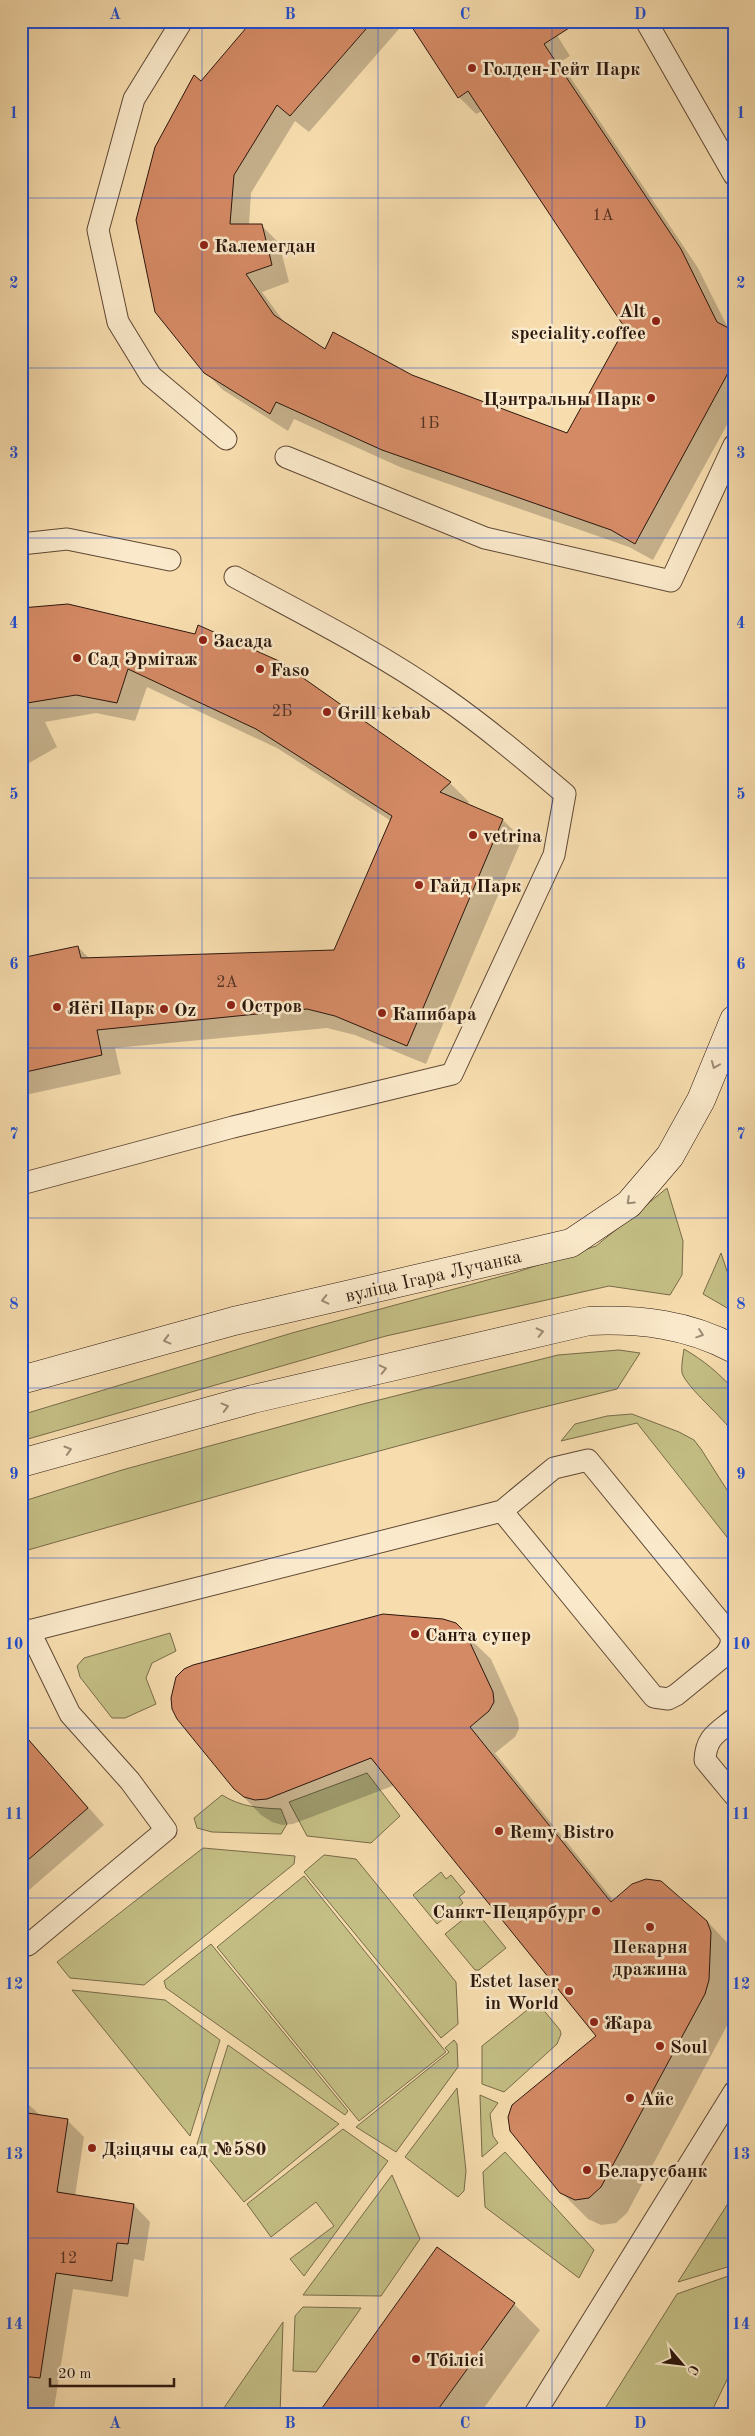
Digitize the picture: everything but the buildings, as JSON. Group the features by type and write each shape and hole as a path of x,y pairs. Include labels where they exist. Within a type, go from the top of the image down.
{"street":[{"name":"вуліца Ігара Лучанка","path":"21,1380 234,1322 571,1243 629,1204 670,1156 701,1100 734,1020"},
{"path":"21,1463 253,1399 589,1321 628,1320 680,1327 715,1339 734,1349"}],"lane":[{"path":"182,21 134,98 98,230 118,322 151,376 226,439"},
{"path":"646,21 734,175"},
{"path":"286,457 485,538 671,580 734,445"},
{"path":"21,544 67,539 170,560"},
{"path":"21,1184 233,1127 452,1074 554,855 565,794 501,739 442,696 366,648 235,577"},
{"path":"28,1944 166,1830 130,1781 70,1714 25,1631 502,1511 554,1468 588,1460 730,1634 732,1640 730,1649 725,1656 676,1695 668,1699 654,1697 502,1511"},
{"path":"734,1719 710,1738 706,1746 705,1760 734,1795"},
{"path":"534,2415 734,2092"}],"shaded area":[{"path":"667,1188 683,1241 682,1275 670,1295 609,1286 386,1336 21,1441 21,1415 292,1333 517,1272 596,1246"},
{"path":"721,1253 734,1292 734,1312 703,1294"},
{"path":"684,1349 710,1367 734,1390 734,1434 685,1379 682,1373"},
{"path":"619,1350 640,1353 617,1389 309,1470 21,1552 21,1502 122,1470 359,1405 558,1355"},
{"path":"632,1414 679,1432 694,1440 701,1449 734,1501 734,1546 637,1423 561,1441 575,1424 607,1416"},
{"path":"170,1633 176,1651 152,1663 146,1678 156,1704 125,1718 112,1718 80,1677 77,1666 84,1658"},
{"path":"367,1773 400,1816 371,1843 307,1836 289,1802"},
{"path":"222,1795 243,1804 281,1809 287,1824 281,1834 212,1832 197,1828 194,1818"},
{"path":"203,1848 295,1856 294,1864 144,1985 70,1978 57,1962"},
{"path":"324,1855 356,1859 456,1982 458,2024 441,2038 304,1872"},
{"path":"441,1872 446,1879 451,1875 465,1892 459,1897 463,1903 437,1924 413,1895"},
{"path":"304,1876 446,2052 359,2121 217,1947"},
{"path":"470,1914 475,1920 480,1916 506,1948 479,1970 475,1970 445,1934"},
{"path":"211,1944 348,2111 345,2115 166,1988 164,1981"},
{"path":"72,1990 165,2000 220,2040 190,2136"},
{"path":"536,2005 541,2007 560,2030 561,2034 557,2044 504,2092 482,2084 482,2046"},
{"path":"454,2040 457,2044 458,2067 396,2152 356,2127 449,2052 445,2048"},
{"path":"228,2045 339,2124 244,2202 197,2144"},
{"path":"457,2088 466,2171 464,2191 458,2197 405,2157"},
{"path":"480,2095 498,2103 490,2114 493,2136 498,2143 482,2157"},
{"path":"343,2129 388,2161 304,2276 290,2259 334,2226 316,2202 271,2237 247,2204"},
{"path":"505,2152 594,2250 579,2278 485,2207 483,2172"},
{"path":"392,2175 420,2239 381,2296 303,2295"},
{"path":"734,2194 734,2265 678,2282"},
{"path":"734,2274 734,2365 710,2415 601,2415 677,2294"},
{"path":"303,2307 361,2308 316,2372 293,2371 295,2316"},
{"path":"283,2322 280,2415 219,2415"}],"place":[{"name":"Голден-Гейт Парк","path":"472,68"},
{"name":"Калемегдан","path":"204,245"},
{"name":"Alt speciality.coffee","path":"656,321"},
{"name":"Цэнтральны Парк","path":"651,398"},
{"name":"Засада","path":"203,640"},
{"name":"Сад Эрмітаж","path":"77,658"},
{"name":"Faso","path":"260,669"},
{"name":"Grill kebab","path":"327,712"},
{"name":"vetrina","path":"473,835"},
{"name":"Гайд Парк","path":"419,885"},
{"name":"Остров","path":"231,1005"},
{"name":"Яёгі Парк","path":"57,1007"},
{"name":"Oz","path":"164,1009"},
{"name":"Капибара","path":"382,1013"},
{"name":"Санта супер","path":"415,1634"},
{"name":"Remy Bistro","path":"499,1831"},
{"name":"Санкт-Пецярбург","path":"596,1911"},
{"name":"Пекарня дражина","path":"650,1927"},
{"name":"Estet laser in World","path":"569,1991"},
{"name":"Жара","path":"594,2022"},
{"name":"Soul","path":"660,2046"},
{"name":"Айс","path":"630,2098"},
{"name":"Дзіцячы сад №580","path":"92,2148"},
{"name":"Беларусбанк","path":"587,2170"},
{"name":"Тбілісі","path":"416,2359"}]}
